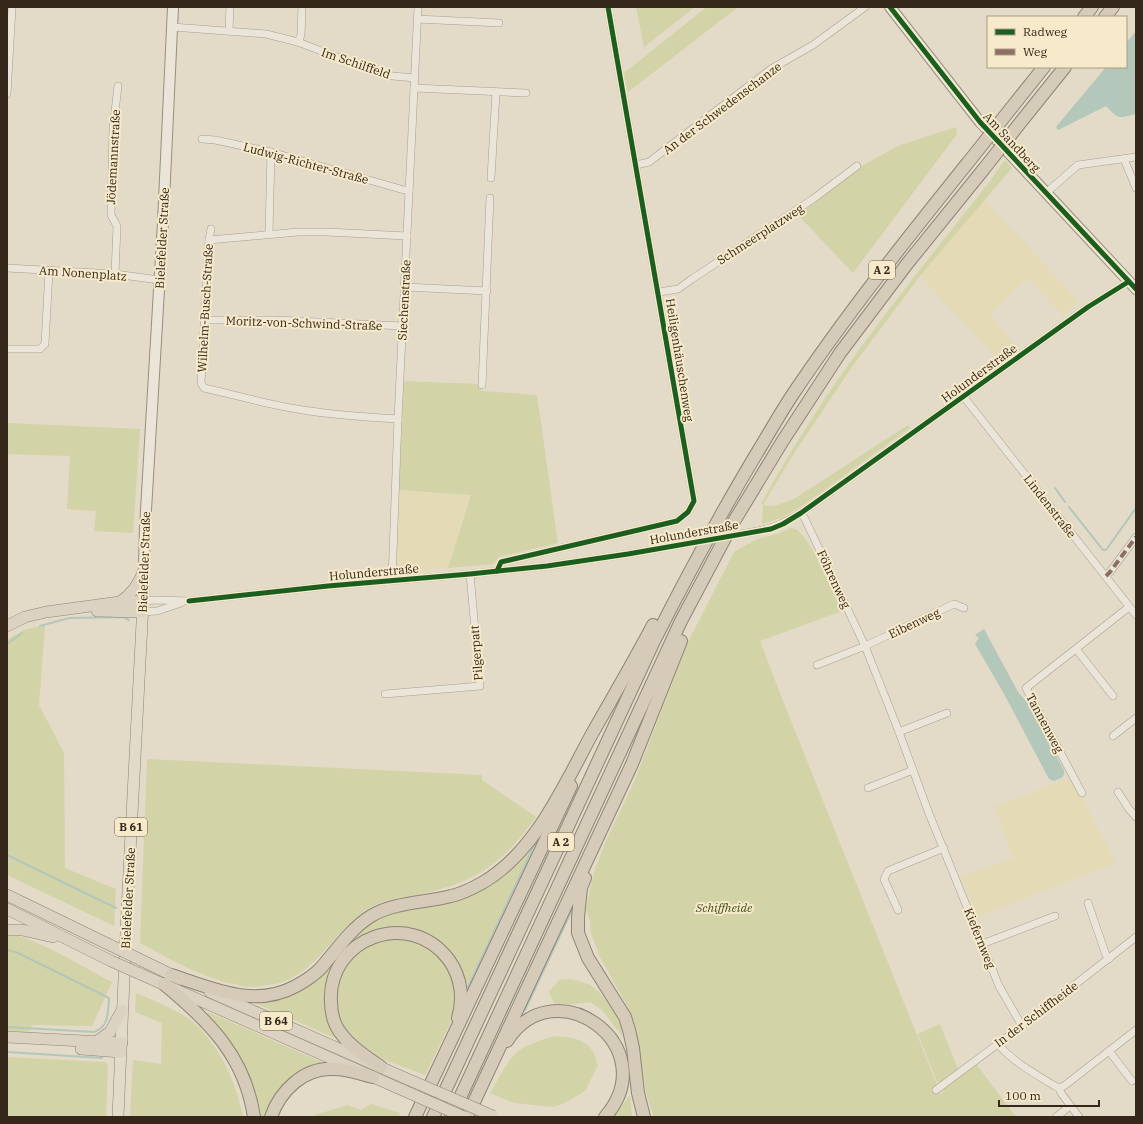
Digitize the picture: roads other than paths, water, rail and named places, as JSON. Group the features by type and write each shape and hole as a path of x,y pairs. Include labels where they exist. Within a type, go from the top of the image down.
{"highway":[{"path":"1085,16 1092,7"},
{"path":"1106,16 1113,7"},
{"name":"A 2","path":"433,1117 654,641 691,568 736,488 792,395 840,327 893,257 1043,68"},
{"name":"A 2","path":"451,1117 681,621 733,523 757,482 825,376 868,315 1064,68"},
{"path":"168,980 235,995 251,997 269,996 288,991 307,980 318,971 364,920 378,912 453,896 480,884 500,872 515,858 530,840 555,800 666,602 691,568"},
{"path":"120,602 133,591 144,570"},
{"path":"465,1117 491,1065 632,764 682,636 696,594"},
{"path":"7,626 35,614 120,602 143,607"},
{"path":"7,630 26,621 60,613 143,607"},
{"path":"415,1117 563,804 602,716"},
{"path":"601,830 581,888 578,933 588,958 625,1017 633,1048 638,1093 644,1117"},
{"name":"B 64","path":"7,894 139,959 168,980"},
{"name":"B 64","path":"7,909 138,973 168,980 377,1072 405,1078 494,1116"},
{"path":"7,930 22,930 46,935 91,951"},
{"path":"377,1072 342,1036 334,1021 330,997 333,981 343,960 361,943 383,934 399,933 421,938 441,951 455,970 460,984 461,1000 458,1016 444,1057"},
{"path":"168,980 229,1049 244,1079 251,1098 254,1117"},
{"name":"B 61","path":"96,1042 110,1032 122,1010"},
{"path":"491,1065 511,1035 524,1022 531,1018 554,1011 570,1012 585,1017 599,1025 610,1036 618,1050 621,1062 622,1074 620,1090 614,1105 605,1117"},
{"path":"7,1037 96,1042 121,1048"},
{"path":"7,1044 121,1048"},
{"path":"271,1117 277,1103 286,1090 297,1080 311,1073 319,1070 334,1069 377,1072"},
{"name":"B 64","path":"377,1072 398,1088 465,1117"}],"main road":[{"name":"Bielefelder Straße","path":"118,1117 122,1010 173,7"},
{"name":"Am Sandberg","path":"890,7 967,107 1132,285"}],"street":[{"path":"7,94 12,7"},
{"path":"229,31 230,7"},
{"path":"298,42 302,7"},
{"name":"Siechenstraße","path":"392,580 398,419 418,7"},
{"name":"Heiligenhäuschenweg","path":"497,571 501,562 677,521 688,512 694,501 677,408 659,292 608,7"},
{"name":"An der Schwedenschanze","path":"636,165 649,162 771,69 813,45 865,7"},
{"path":"417,19 499,23"},
{"name":"Im Schilffeld","path":"172,27 266,34 298,42 378,73 415,78"},
{"name":"Jödemannstraße","path":"114,274 117,226 111,215 113,129 118,86"},
{"path":"414,88 526,93"},
{"path":"491,178 496,92"},
{"name":"Ludwig-Richter-Straße","path":"202,139 215,140 271,152 404,190 409,190"},
{"path":"269,234 271,152"},
{"path":"1046,193 1078,165 1136,157"},
{"path":"1124,159 1136,188"},
{"name":"Schmeerplatzweg","path":"659,292 678,288 801,208 857,166"},
{"path":"482,384 490,198"},
{"name":"Wilhelm-Busch-Straße","path":"211,229 209,240 202,386 204,388 256,401 296,409 347,416 398,419"},
{"path":"209,240 269,234 327,232 407,236"},
{"name":"Am Nonenplatz","path":"7,268 114,274 159,280"},
{"path":"7,349 40,349 45,344 49,271"},
{"name":"Holunderstraße","path":"143,607 156,600 189,601 547,566 628,554 771,529 783,524 801,513 1088,307 1132,285"},
{"path":"405,287 487,291"},
{"name":"Moritz-von-Schwind-Straße","path":"205,320 276,320 403,326"},
{"name":"Lindenstraße","path":"963,396 1136,615"},
{"name":"Föhrenweg","path":"801,513 864,646 935,827"},
{"path":"1106,576 1136,537"},
{"name":"Pilgerpatt","path":"385,694 480,686 470,574"},
{"name":"Holunderstraße","path":"143,607 157,610 189,601"},
{"name":"Eibenweg","path":"864,646 954,604 964,608"},
{"name":"Tannenweg","path":"1082,792 1026,688 1129,607"},
{"path":"817,665 864,646"},
{"path":"1076,649 1113,696"},
{"path":"899,732 947,713"},
{"path":"1113,736 1136,718"},
{"path":"868,788 913,770"},
{"path":"1118,792 1136,817"},
{"name":"Kiefernweg","path":"935,827 999,986 1022,1026"},
{"path":"898,910 884,879 888,871 944,848"},
{"path":"1088,903 1106,955 1109,959"},
{"path":"982,944 1055,916"},
{"name":"In der Schiffheide","path":"936,1090 1022,1026 1136,937"},
{"path":"1059,1088 1064,1086 1136,1030"},
{"path":"998,1044 1004,1051 1028,1069 1059,1088 1060,1094 1079,1117"},
{"path":"1109,1051 1132,1080"},
{"path":"1056,1117 1070,1106"}],"waterway":[{"path":"1055,488 1065,502"},
{"path":"1069,507 1103,550 1106,550 1136,508"},
{"path":"40,626 69,618 123,617 129,620"},
{"path":"7,644 22,633"},
{"path":"468,987 537,839"},
{"path":"7,855 116,908"},
{"path":"525,1010 572,910"},
{"path":"7,950 16,952 109,998 108,1014 105,1023 103,1027 94,1032 7,1027"},
{"path":"7,1052 102,1058"}],"park label":[{"name":"Schiffheide","path":"724,907"}]}
